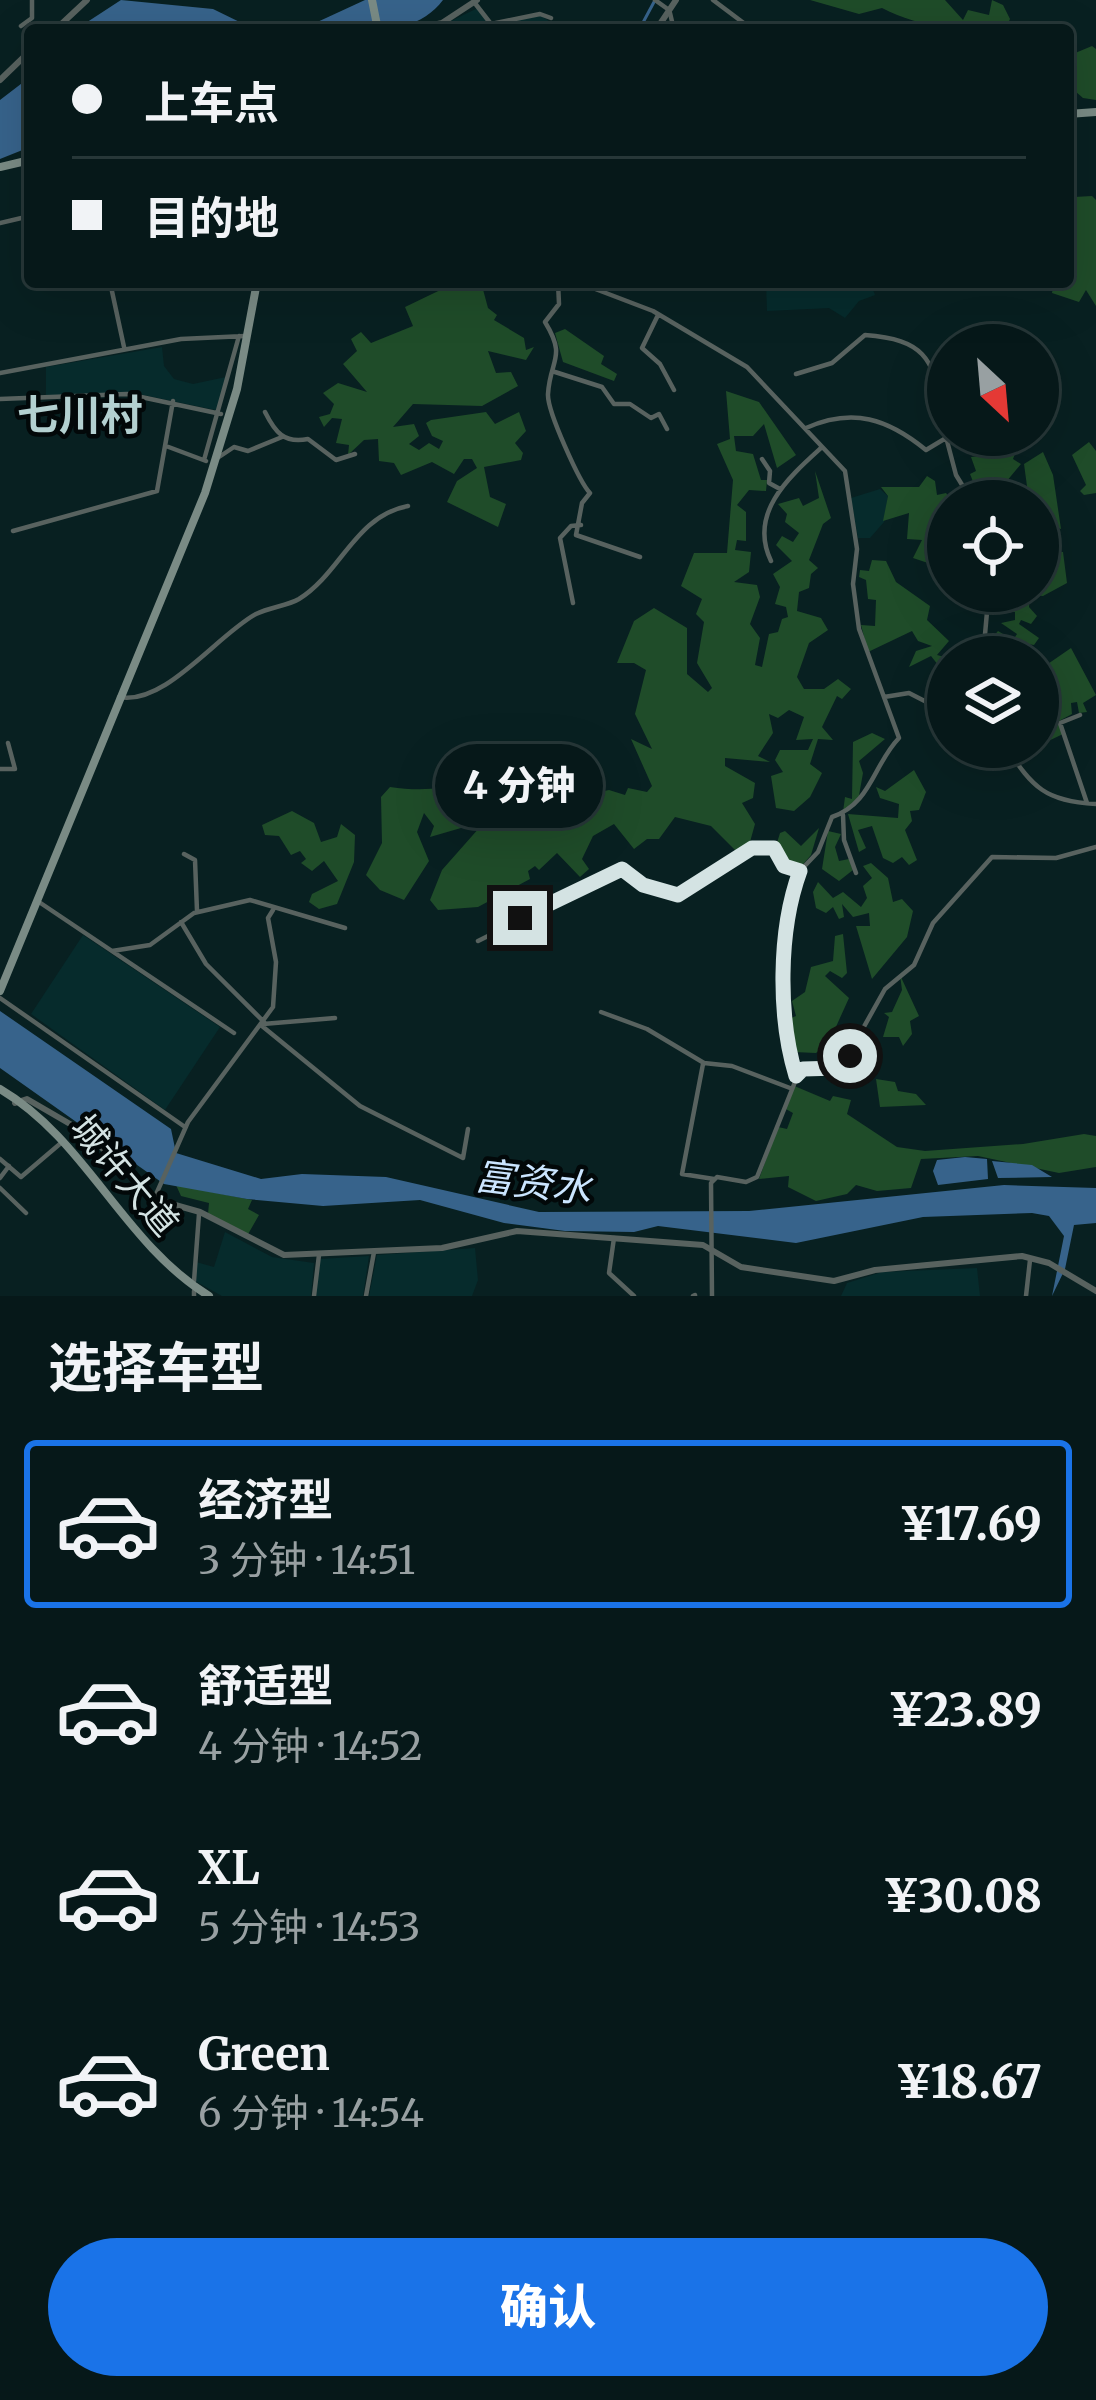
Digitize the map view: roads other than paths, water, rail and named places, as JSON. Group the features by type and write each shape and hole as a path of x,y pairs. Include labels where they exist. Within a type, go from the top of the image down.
{"main road":[{"path":"0,980 211,461 254,288"},
{"path":"0,994 211,461 241,374 254,288"},
{"name":"城许大道","path":"0,1091 65,1143 140,1240 198,1293"},
{"name":"城许大道","path":"16,1101 61,1143 138,1242 198,1293"}],"street":[{"path":"21,26 32,18 32,0"},
{"path":"59,24 84,0"},
{"path":"655,0 669,10 672,24"},
{"path":"660,24 676,0"},
{"path":"712,0 745,24"},
{"path":"438,24 476,1 491,24 540,14 551,18"},
{"path":"0,82 24,59"},
{"path":"111,288 124,349"},
{"path":"559,288 560,304 545,322 559,354 546,399 565,453 590,493 582,503 579,538 640,557"},
{"path":"592,288 659,314 746,367 846,475 858,551 853,584 860,629 899,738 881,757 870,788 843,814 832,817 818,852 800,871 784,966 787,1039 796,1076"},
{"path":"659,314 642,348 674,390"},
{"path":"796,374 832,363 865,335 904,339 927,357"},
{"path":"0,374 124,349 242,336 211,461"},
{"path":"553,371 602,387 614,404 630,404 651,418 659,414 667,429"},
{"path":"0,399 119,394 221,414"},
{"path":"13,531 157,491 173,401"},
{"path":"265,412 282,436 294,442 308,439 336,460 355,454"},
{"path":"804,428 841,416 870,416 901,429 927,448"},
{"path":"165,446 211,461 234,447 248,452 282,436"},
{"path":"771,561 764,531 771,499 821,448"},
{"path":"762,459 770,471 769,483 780,490"},
{"path":"119,697 147,697 253,616 275,603 297,601 379,514 408,506"},
{"path":"573,603 560,538 571,526 581,525"},
{"path":"985,636 987,612"},
{"path":"884,697 909,693 927,702"},
{"path":"1081,715 1060,723 1087,803"},
{"path":"0,769 15,769 8,743"},
{"path":"1021,768 1034,786 1072,805 1096,804"},
{"path":"843,814 844,840 856,873"},
{"path":"478,941 622,869 643,885 678,895 754,846 774,848 784,866 800,871"},
{"path":"704,1063 682,1174 746,1182 757,1177 796,1076 803,1069 842,1066 885,989 914,964 933,923 992,857 1056,858 1096,847"},
{"path":"184,854 195,860 199,872 197,911"},
{"path":"112,951 150,945 197,911 250,900 273,910 298,910 345,928"},
{"path":"37,901 234,1033"},
{"path":"154,1199 178,1153 185,1127 263,1024 275,983 269,940 273,910"},
{"path":"180,921 206,964 263,1024 360,1106 423,1142 463,1158 468,1129"},
{"path":"0,994 185,1127"},
{"path":"601,1012 646,1029 704,1063 732,1066 790,1088"},
{"path":"263,1024 335,1018"},
{"path":"16,1101 27,1099 84,1132 154,1199 199,1212 280,1254 452,1247 511,1231 711,1243 740,1267 834,1281 896,1267 1030,1257 1062,1269 1096,1292"},
{"path":"0,1159 21,1177 61,1143"},
{"path":"0,1178 9,1166"},
{"path":"712,1296 710,1198 714,1179"},
{"path":"0,1188 26,1213"},
{"path":"198,1293 199,1212"},
{"path":"614,1238 609,1274 634,1296"},
{"path":"366,1296 374,1252"},
{"path":"314,1296 319,1255"},
{"path":"1026,1296 1030,1257"}],"water":[{"path":"121,0 213,9 244,24 84,24"},
{"path":"365,0 443,0 408,24 313,24"},
{"path":"24,82 24,149 0,159 0,100"},
{"path":"0,1011 171,1129 176,1153 261,1179 302,1174 386,1177 539,1212 749,1211 1004,1185 1096,1188 1096,1223 1074,1225 1065,1269 1052,1296 1064,1236 1049,1216 1032,1213 923,1217 796,1243 658,1226 634,1232 565,1231 504,1223 420,1200 323,1206 164,1184 0,1068"},
{"path":"987,1159 988,1179 938,1185 933,1171 937,1160"},
{"path":"992,1161 1032,1165 1052,1177 998,1178"}],"waterway":[{"path":"642,24 654,2"}],"district":[{"name":"七川村","path":"80,415"}],"water label":[{"name":"富资水","path":"533,1182"}]}
